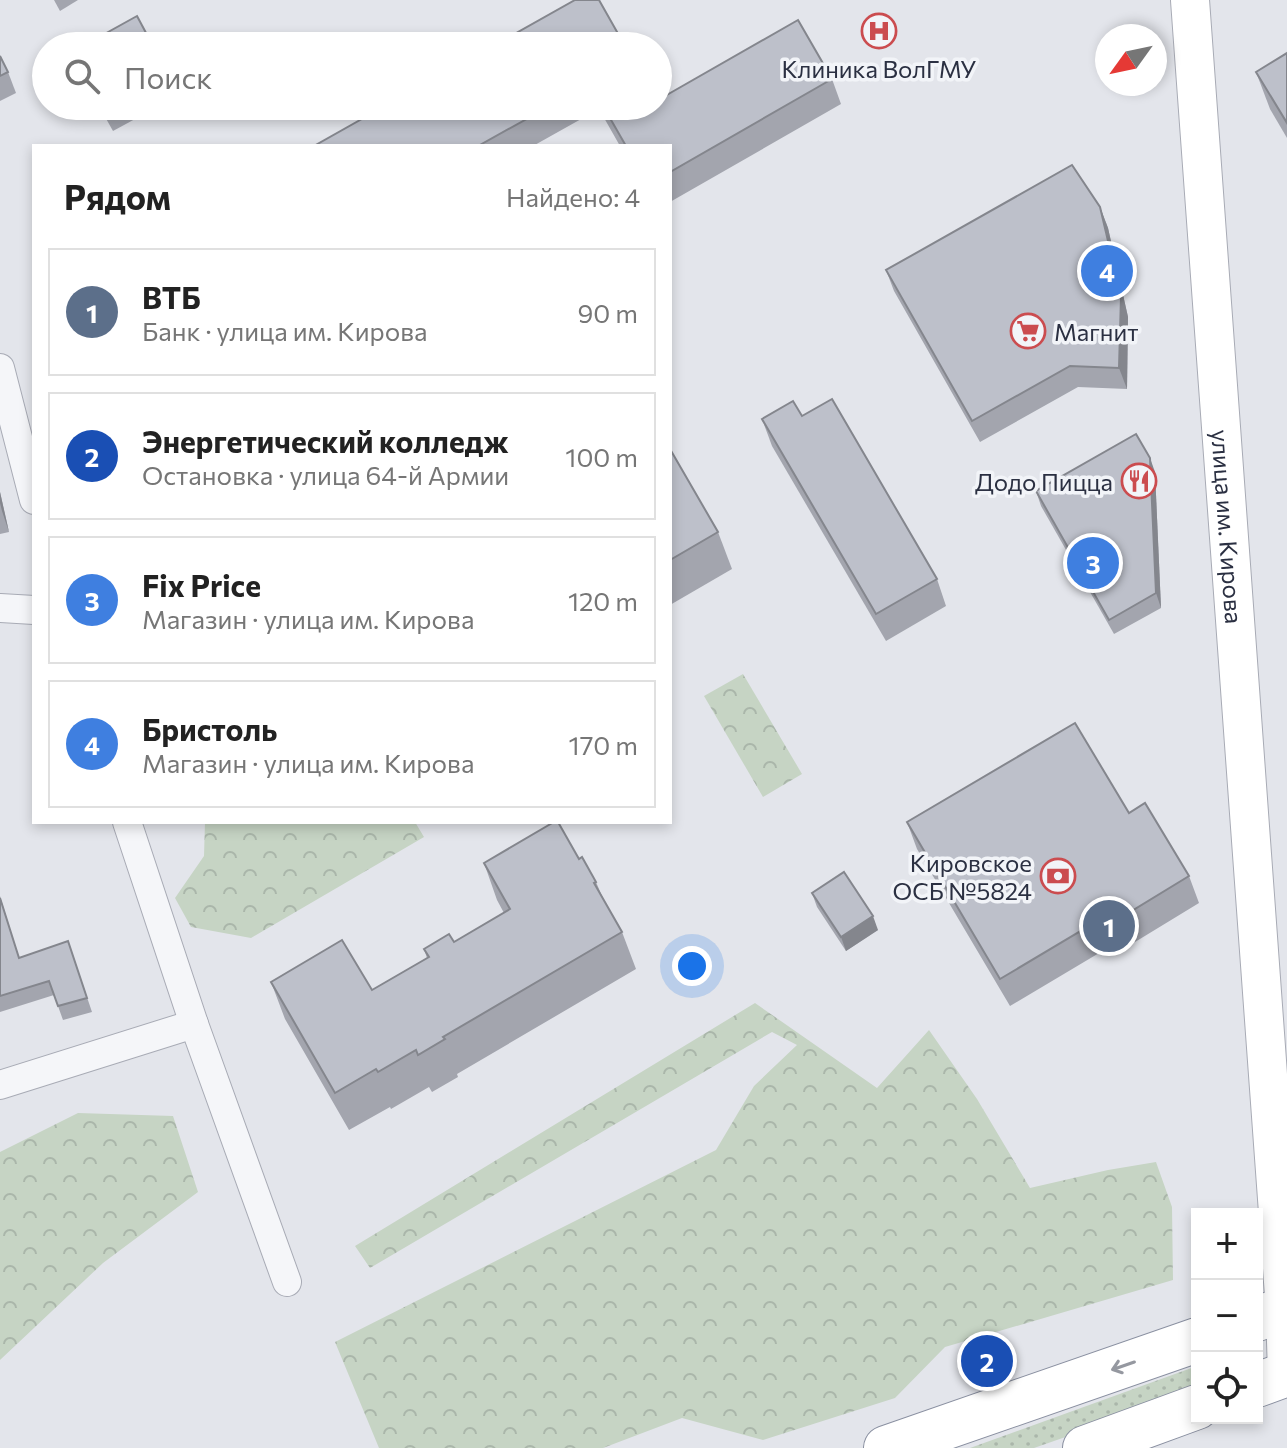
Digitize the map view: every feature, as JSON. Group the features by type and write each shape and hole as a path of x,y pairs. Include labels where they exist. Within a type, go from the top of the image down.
{"highway":[{"path":"886,1448 1191,1342"},
{"path":"1263,1383 1287,1375"},
{"path":"1085,1448 1191,1409"}],"main road":[{"name":"улица им. Кирова","path":"1190,0 1267,1051 1276,1312 1287,1375"}],"street":[{"path":"0,368 32,492"},
{"path":"0,608 32,610"},
{"path":"128,824 194,1024 287,1282"},
{"path":"0,1085 194,1024"}],"green space":[{"path":"743,674 802,774 763,797 704,696"},
{"path":"205,824 416,824 424,837 251,938 191,927 175,898 204,856"},
{"path":"755,1003 877,1088 929,1030 977,1099 1030,1188 1156,1162 1172,1207 1173,1280 945,1347 895,1398 763,1440 682,1418 603,1448 379,1448 335,1342 716,1150 754,1086 797,1045 772,1032 370,1268 355,1246"},
{"path":"78,1113 173,1116 198,1192 103,1263 0,1360 0,1152"},
{"path":"1191,1368 1191,1393 1034,1448 970,1448"}],"building":[{"path":"575,0 599,0 617,32 518,32"},
{"path":"137,16 146,32 108,32"},
{"path":"798,20 832,79 672,171 672,144 625,144 611,120 672,120 672,92"},
{"path":"1287,53 1287,123 1256,72"},
{"path":"0,56 8,72 0,76"},
{"path":"360,120 525,120 482,144 318,144"},
{"path":"1072,165 1100,207 1121,296 1119,368 1070,366 972,421 886,270"},
{"path":"832,399 937,579 876,614 762,419 793,401 802,416"},
{"path":"1136,434 1150,458 1156,593 1109,620 1036,491"},
{"path":"672,452 718,532 672,559"},
{"name":"Кировское ОСБ №5824","path":"1075,723 1129,813 1145,803 1189,876 1125,915 1121,907 1000,979 907,822"},
{"path":"551,824 559,824 579,859 582,857 622,932 443,1037 445,1039 418,1055 416,1050 335,1093 271,982 342,940 372,990 429,957 424,949 449,934 454,942 510,909 484,863"},
{"path":"844,872 873,916 841,937 812,893"},
{"path":"0,898 19,958 68,941 87,998 58,1006 49,981 0,996"}],"place":[{"name":"Клиника ВолГМУ","path":"879,31"},
{"name":"Бристоль","path":"1107,271"},
{"name":"Магнит","path":"1028,331"},
{"name":"Додо Пицца","path":"1139,481"},
{"name":"Fix Price","path":"1093,563"},
{"name":"Кировское ОСБ №5824","path":"1058,876"},
{"name":"ВТБ","path":"1109,926"},
{"name":"Энергетический колледж","path":"987,1361"}]}
